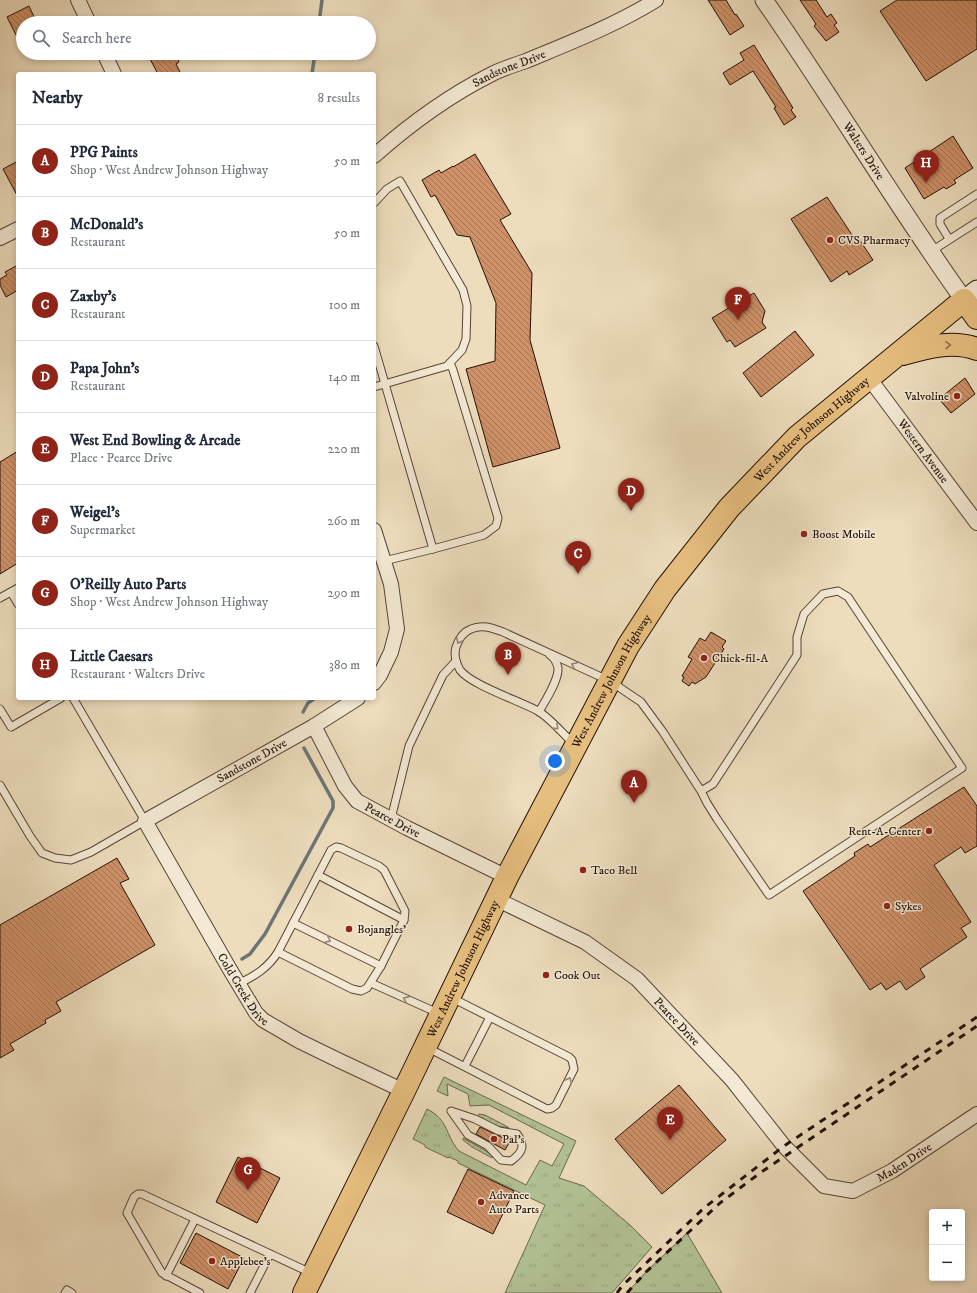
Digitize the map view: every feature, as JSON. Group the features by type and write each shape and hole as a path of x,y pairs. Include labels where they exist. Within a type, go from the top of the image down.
{"main road":[{"path":"971,295 977,318"},
{"name":"West Andrew Johnson Highway","path":"304,1293 426,1046 507,877 628,646 665,589 729,508 797,437 971,295"},
{"path":"896,356 920,349 945,345 960,345 977,349"}],"street":[{"path":"78,0 86,16"},
{"name":"Sandstone Drive","path":"376,154 401,132 430,110 462,90 493,74 579,39 656,0"},
{"name":"Walters Drive","path":"764,0 812,70 870,162 930,252 971,295"},
{"path":"107,60 113,72"},
{"path":"0,238 16,230"},
{"name":"Western Avenue","path":"869,378 977,523"},
{"path":"376,536 391,584 397,629 391,652 376,680"},
{"name":"Sandstone Drive","path":"145,821 314,726 355,700"},
{"name":"Pearce Drive","path":"314,726 345,786 356,800 507,877"},
{"name":"Cold Creek Drive","path":"145,821 256,1013 263,1020 338,1060 404,1091"},
{"name":"Pearce Drive","path":"496,899 585,942 637,979 732,1080 784,1146 824,1186"},
{"name":"Maden Drive","path":"824,1186 853,1191 892,1171 977,1114"}],"lane":[{"path":"376,201 387,189 400,181 463,290 467,306 466,339 462,350 447,366 376,386"},
{"path":"949,240 940,224 940,218 977,194"},
{"path":"930,252 977,222"},
{"path":"376,354 433,549"},
{"path":"384,561 484,535 496,526 498,518 456,377 450,363"},
{"path":"0,598 16,589"},
{"path":"576,746 539,712 470,679 460,670 456,662 455,651 458,640 465,631 477,626 487,627 503,632 610,681 641,702 663,732 701,791 706,803 769,895 962,768 848,597 838,591 823,594 804,614 798,637 797,656 713,784 701,791"},
{"path":"11,592 16,601"},
{"path":"539,712 556,679 558,668 555,660 548,652"},
{"path":"391,819 409,746 443,675 456,662"},
{"path":"0,709 11,728 59,700"},
{"path":"0,785 30,836 42,853 55,858 71,860 91,852 145,821 74,700"},
{"path":"238,984 255,976 272,962 331,850 336,847 341,848 379,866 384,870 405,911 404,920 381,966 367,988 361,991 352,989 278,952"},
{"path":"318,875 404,920"},
{"path":"293,923 381,966"},
{"path":"371,983 445,1006 490,1017 569,1057 572,1060 574,1070 556,1105 552,1108 547,1108 426,1046"},
{"path":"465,1066 490,1017"},
{"path":"451,1111 476,1119 499,1131 517,1134 522,1140 522,1149 518,1156 511,1161 501,1160 488,1146 468,1135 451,1111"},
{"path":"200,1293 162,1273 128,1217 128,1208 134,1196 142,1194 314,1274"},
{"path":"166,1276 195,1219"},
{"path":"250,1293 270,1254"},
{"path":"65,1293 67,1290 72,1293"}],"green space":[{"path":"444,1077 576,1141 559,1178 584,1186 630,1225 652,1247 612,1293 505,1293 545,1205 458,1163 458,1161 425,1147 425,1145 413,1139 427,1109 434,1113 443,1123 459,1151 526,1185 540,1160 552,1166 564,1144 489,1105 470,1106 468,1094 447,1084 448,1096 437,1091"},
{"path":"479,1114 485,1115 509,1128 496,1126 478,1116"},
{"path":"463,1138 486,1151 493,1157 492,1158 472,1147 463,1140"},
{"path":"687,1233 722,1293 627,1293 646,1272"}],"building":[{"path":"708,0 726,0 744,26 730,35"},
{"path":"800,0 816,0 827,17 831,14 837,23 834,25 839,32 826,41 814,26 816,24"},
{"path":"897,0 977,0 977,49 926,81 880,11"},
{"path":"29,6 34,16 16,16 16,35 7,17"},
{"path":"754,45 793,108 791,110 796,117 784,125 774,108 776,107 753,71 730,85 723,73 744,60 740,53"},
{"path":"151,60 178,60 179,62 176,64 180,72 157,72"},
{"path":"953,136 973,168 954,180 956,183 946,189 944,187 924,199 905,168"},
{"path":"475,154 511,214 500,220 532,273 530,340 560,448 493,467 466,369 495,361 496,303 470,237 457,235 435,195 431,197 422,180 439,170 441,173"},
{"path":"16,162 16,193 3,169"},
{"name":"CVS Pharmacy","path":"827,197 856,241 859,239 873,260 849,275 847,271 831,282 791,219"},
{"path":"16,266 16,291 6,297 0,285 0,279 7,275 5,272"},
{"path":"754,293 765,311 762,322 766,328 735,347 730,340 727,342 712,318"},
{"path":"795,331 814,355 761,397 743,373"},
{"name":"Valvoline","path":"965,378 975,394 951,413 939,399"},
{"path":"16,452 16,564 0,574 0,462"},
{"name":"Chick-fil-A","path":"711,632 726,641 722,647 724,649 706,677 695,684 692,682 689,686 682,681 684,677 682,676 692,659 688,657 700,638 705,641"},
{"name":"Sykes","path":"964,787 977,806 977,846 965,853 961,847 934,865 971,922 961,928 967,937 920,969 925,977 906,990 900,981 886,990 881,983 870,990 803,891 855,856 854,853 868,844 870,847"},
{"path":"117,858 129,879 120,883 155,945 56,1002 61,1011 45,1020 46,1023 10,1044 14,1050 0,1058 0,925"},
{"path":"679,1085 726,1140 662,1194 615,1139"},
{"name":"Pal's","path":"480,1127 510,1141 505,1150 476,1134"},
{"path":"238,1157 280,1178 257,1223 216,1202"},
{"name":"Advance Auto Parts","path":"468,1169 514,1191 493,1234 447,1212"},
{"name":"Applebee's","path":"196,1233 244,1258 228,1289 180,1263"}],"waterway":[{"path":"320,16 322,0"},
{"path":"312,72 314,60"},
{"path":"303,712 308,703 312,700"},
{"path":"242,959 250,954 265,934 333,808 333,801 304,748"}],"railway":[{"path":"617,1293 622,1286 704,1208 784,1146 977,1017"},
{"path":"627,1293 646,1272 720,1203 760,1173 977,1026"}],"place":[{"name":"Little Caesars","path":"926,183"},
{"name":"CVS Pharmacy","path":"830,240"},
{"name":"Weigel's","path":"738,320"},
{"name":"Valvoline","path":"957,396"},
{"name":"Papa John's","path":"631,511"},
{"name":"Boost Mobile","path":"804,534"},
{"name":"Zaxby's","path":"578,574"},
{"name":"Chick-fil-A","path":"704,658"},
{"name":"McDonald's","path":"508,675"},
{"name":"PPG Paints","path":"634,803"},
{"name":"Rent-A-Center","path":"929,831"},
{"name":"Taco Bell","path":"583,870"},
{"name":"Sykes","path":"887,906"},
{"name":"Bojangles'","path":"349,929"},
{"name":"Cook Out","path":"546,975"},
{"name":"Pal's","path":"494,1139"},
{"name":"West End Bowling & Arcade","path":"670,1140"},
{"name":"O'Reilly Auto Parts","path":"248,1190"},
{"name":"Advance Auto Parts","path":"481,1202"},
{"name":"Applebee's","path":"212,1261"}]}
